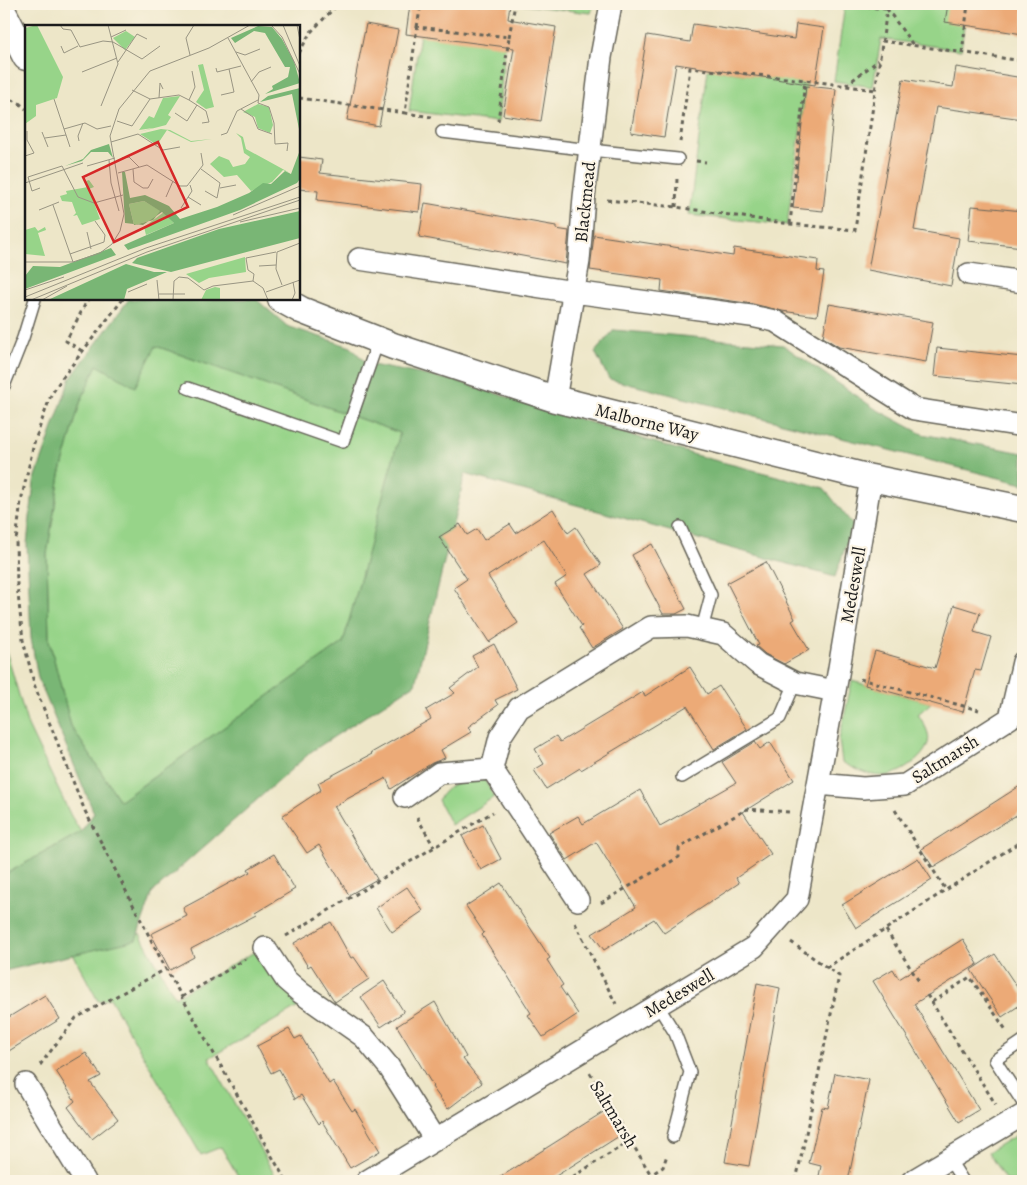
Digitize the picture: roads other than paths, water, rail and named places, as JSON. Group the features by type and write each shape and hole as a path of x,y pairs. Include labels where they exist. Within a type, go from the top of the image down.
{"street":[{"name":"Blackmead","path":"554,399 579,260 584,197 601,57 611,4"},
{"path":"4,14 25,55"},
{"path":"359,259 775,321 914,409 1023,426"},
{"path":"969,274 1023,282"},
{"name":"Malborne Way","path":"283,300 301,310 378,341 554,399 871,478 1023,509"},
{"name":"Medeswell","path":"367,1181 754,947 772,929 797,898 835,691 871,478"},
{"path":"578,900 492,769 500,737 519,708 651,627 687,626 723,634 758,664 795,683 835,691"},
{"name":"Saltmarsh","path":"818,784 863,788 905,784 1010,718 1023,662"},
{"path":"405,798 439,773 492,769"},
{"path":"265,948 286,980 301,993 364,1037 390,1067 435,1140"},
{"path":"26,1084 85,1181"},
{"path":"912,1181 1016,1120"}],"lane":[{"path":"442,132 678,159"},
{"path":"4,386 7,369 35,300"},
{"path":"188,388 343,442 378,341"},
{"path":"680,528 711,595 702,629"},
{"path":"682,777 780,718 795,683"},
{"path":"658,1006 675,1033 690,1072 673,1137"},
{"path":"1020,1043 995,1060 1023,1103"},
{"path":"949,1159 963,1181"}]}
